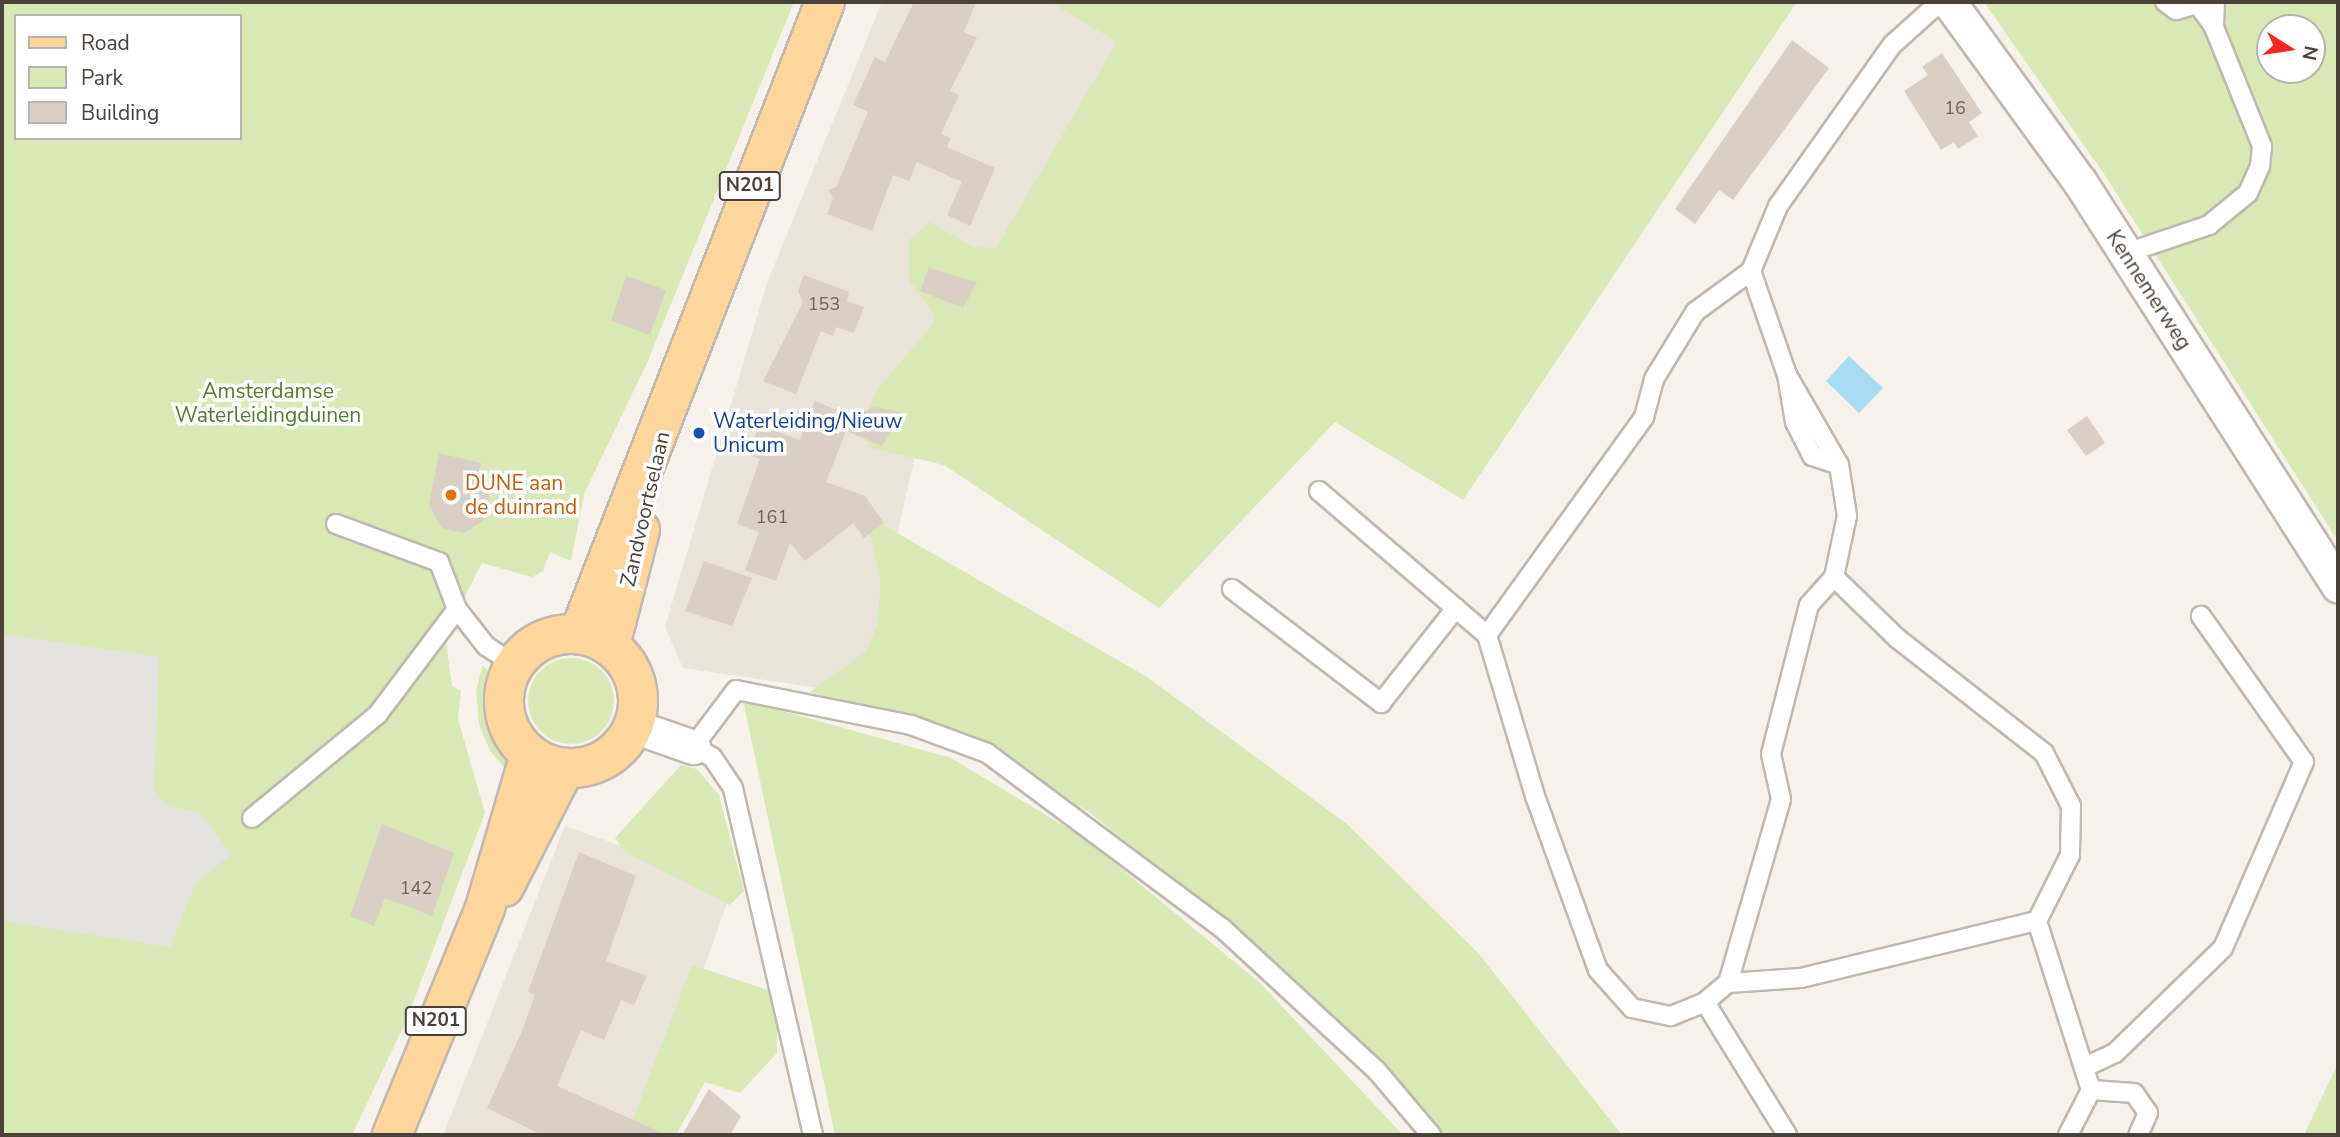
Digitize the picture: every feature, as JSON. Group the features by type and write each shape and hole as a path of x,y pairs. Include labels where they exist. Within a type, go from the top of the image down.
{"main road":[{"name":"Zandvoortselaan","path":"595,640 677,371 825,2"},
{"path":"595,640 636,686 633,726 611,754 547,761 506,712 515,665 541,641 595,640"},
{"name":"N201","path":"392,1135 547,761"}],"street":[{"name":"Kennemerweg","path":"1949,2 2126,253 2338,585"},
{"path":"633,726 693,747"}],"lane":[{"path":"1487,635 1644,417 1654,379 1695,312 1751,271 1778,206 1892,45 1940,2"},
{"path":"2126,253 2209,225 2248,193 2260,166 2262,146 2203,3 2176,10 2165,2"},
{"path":"1319,491 1487,635 1535,796 1598,970 1632,1007 1671,1016 1706,1002 1728,983 1781,799 1771,754 1809,605 1834,577 1847,516 1839,465 1812,456 1795,422 1787,375 1751,271"},
{"path":"336,524 439,562 457,609 486,646 515,665"},
{"path":"1834,577 1898,639 2044,753 2071,806 2070,855 2037,921 2087,1066 2091,1090 2068,1135"},
{"path":"1232,589 1381,703 1456,608"},
{"path":"252,818 377,714 457,609"},
{"path":"2087,1066 2115,1053 2223,948 2304,762 2201,616"},
{"path":"813,1135 733,788 712,757 693,747 736,690 911,725 987,753 1222,928 1377,1071 1431,1135"},
{"path":"1728,983 1801,978 2037,921"},
{"path":"1706,1002 1787,1135"},
{"path":"2091,1090 2134,1093 2148,1113 2138,1135"}],"shaded area":[{"path":"882,2 1196,2 917,447 861,694 683,668 665,627 767,283"},
{"path":"2,634 159,657 154,789 168,806 200,813 231,854 195,884 170,947 2,921"},
{"path":"565,826 733,886 645,1135 443,1135"}],"green space":[{"name":"Amsterdamse Waterleidingduinen","path":"2,2 794,2 647,363 584,494 571,561 550,552 543,571 532,577 482,563 445,635 452,686 461,691 458,719 485,813 406,1021 352,1135 2,1135"},
{"path":"1050,2 1797,2 1463,500 1335,422 1159,608 944,465 872,448 857,431 878,389 932,325 934,314 909,280 909,240 930,222 973,247 996,248 1117,42"},
{"path":"1984,2 2338,2 2338,541 2104,174"},
{"path":"866,515 1147,677 1347,824 1479,954 1622,1135 1433,1135 1271,959 1088,811 924,723 810,692 866,651 877,625 881,583"},
{"path":"571,658 595,665 607,677 614,701 607,725 595,737 571,744 547,737 535,725 528,701 535,677 547,665"},
{"path":"483,665 494,678 495,715 513,762 510,774 490,751 479,724 476,690"},
{"path":"743,700 951,758 1084,838 1260,983 1403,1135 835,1135"},
{"path":"681,765 697,769 719,795 744,891 730,905 624,851 615,838"},
{"path":"692,965 777,993 777,1053 740,1093 705,1082 676,1135 627,1135"},
{"path":"2338,1063 2338,1135 2304,1135"}],"water":[{"path":"1849,356 1883,388 1859,413 1826,381"}],"building":[{"path":"914,2 976,2 964,32 977,38 950,91 959,95 941,134 951,138 947,147 995,168 970,226 947,215 962,182 917,162 909,181 893,175 872,231 827,214 833,198 828,190 836,187 868,112 853,105 875,57 885,62"},
{"path":"1792,40 1829,68 1733,200 1719,190 1695,224 1675,209"},
{"path":"1942,53 1982,113 1969,122 1978,136 1958,149 1954,142 1941,150 1904,91 1928,75 1922,67"},
{"path":"929,268 977,282 963,308 920,291"},
{"path":"804,275 849,292 847,301 864,307 854,333 836,327 833,336 821,331 796,394 763,381 803,302 798,291"},
{"path":"626,276 666,290 650,335 611,321"},
{"path":"815,401 851,416 876,407 901,412 882,446 846,431 826,482 865,496 884,523 864,538 853,523 805,561 790,543 776,581 745,570 759,532 737,524 760,459 748,455 759,425 800,440"},
{"path":"2087,416 2105,443 2086,456 2067,430"},
{"path":"439,453 481,463 478,474 490,497 484,520 464,533 442,528 429,505"},
{"path":"704,561 752,578 732,626 685,611"},
{"path":"382,824 454,853 432,916 385,898 374,926 350,916"},
{"path":"579,852 636,876 606,961 647,976 634,1005 621,1000 604,1040 581,1030 557,1086 667,1135 542,1135 487,1108 522,1031 535,995 528,992"},
{"path":"709,1089 741,1116 730,1135 682,1135"}],"place":[{"name":"Waterleiding/Nieuw Unicum","path":"699,433"},
{"name":"DUNE aan de duinrand","path":"451,495"}]}
